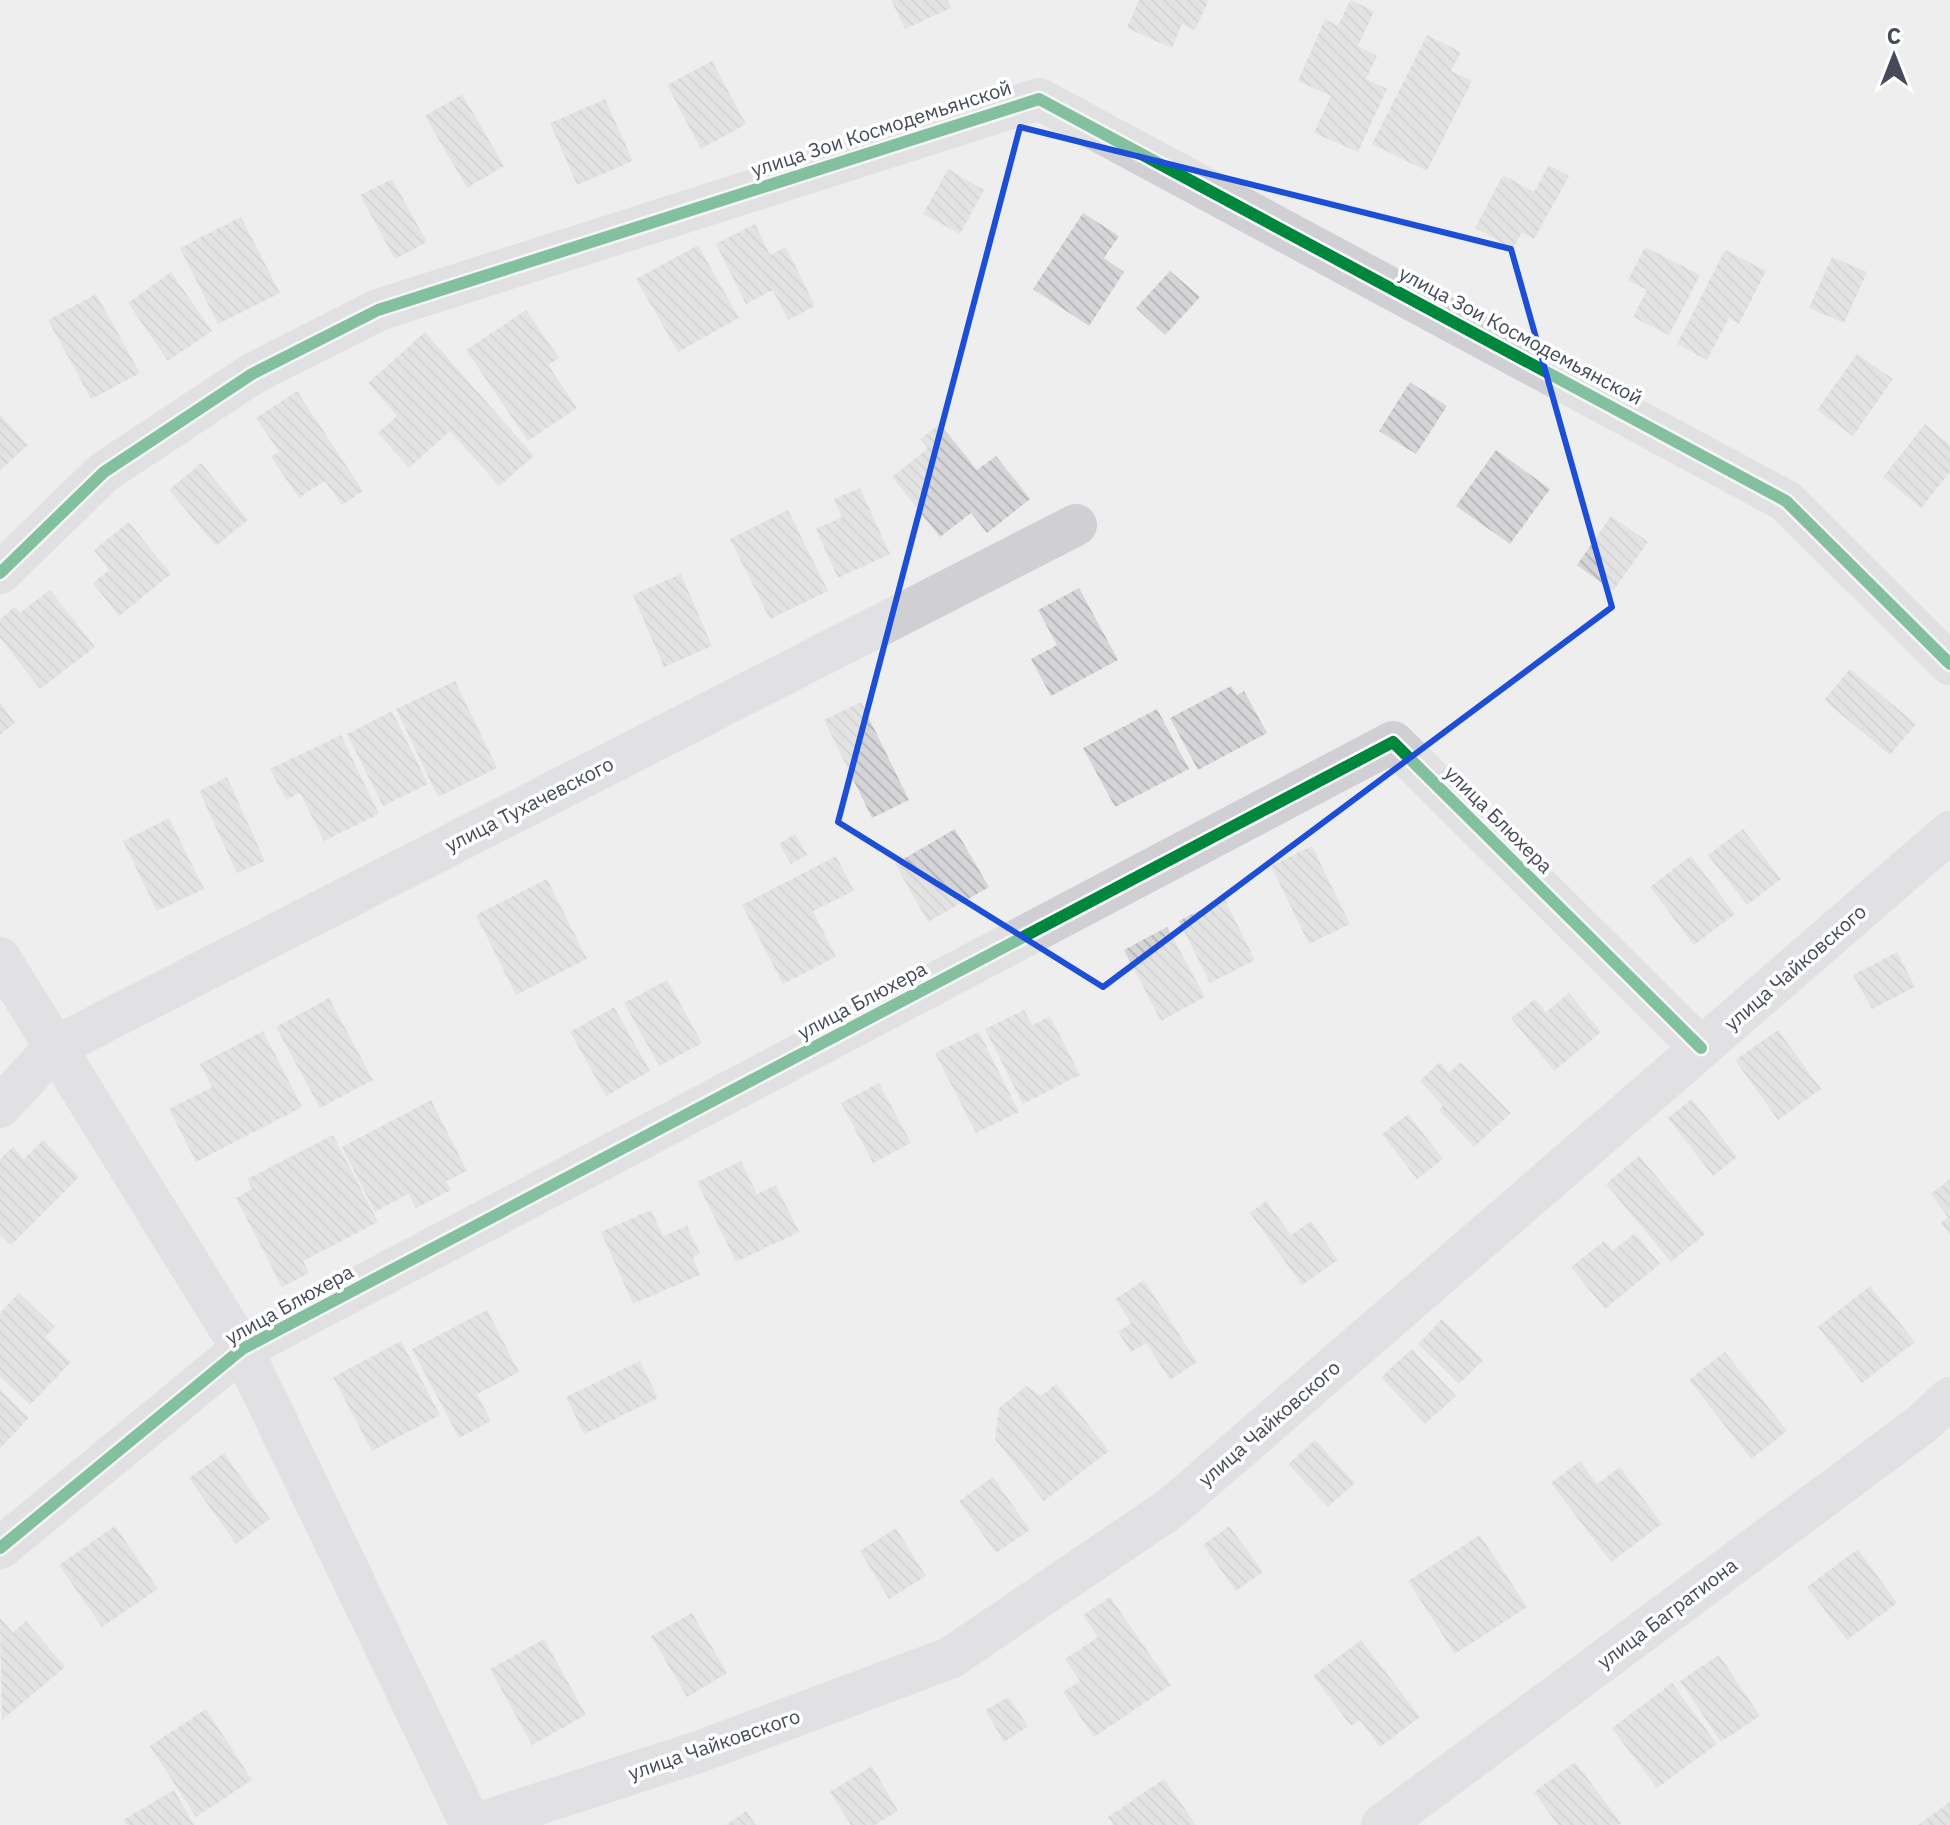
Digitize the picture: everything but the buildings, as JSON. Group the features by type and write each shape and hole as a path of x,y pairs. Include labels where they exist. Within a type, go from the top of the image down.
{"street":[{"name":"улица Зои Космодемьянской","path":"0,573 104,472 252,374 378,310 1039,99 1786,501 1950,664"},
{"name":"улица Тухачевского","path":"0,1107 55,1047 1076,525"},
{"name":"улица Блюхера","path":"0,1548 242,1349 1393,742 1701,1048"},
{"name":"улица Чайковского","path":"472,1825 701,1751 950,1658 1171,1508 1950,832"},
{"path":"0,958 242,1349 472,1825"},
{"name":"улица Багратиона","path":"1382,1825 1922,1424 1950,1398"}],"highlighted area":[{"path":"1020,127 1511,249 1612,607 1103,987 838,822"}],"cycle path":[{"path":"0,573 104,472 252,374 378,310 1039,99 1786,501 1950,664"},
{"path":"0,1548 242,1349 1393,742 1701,1048"}]}
